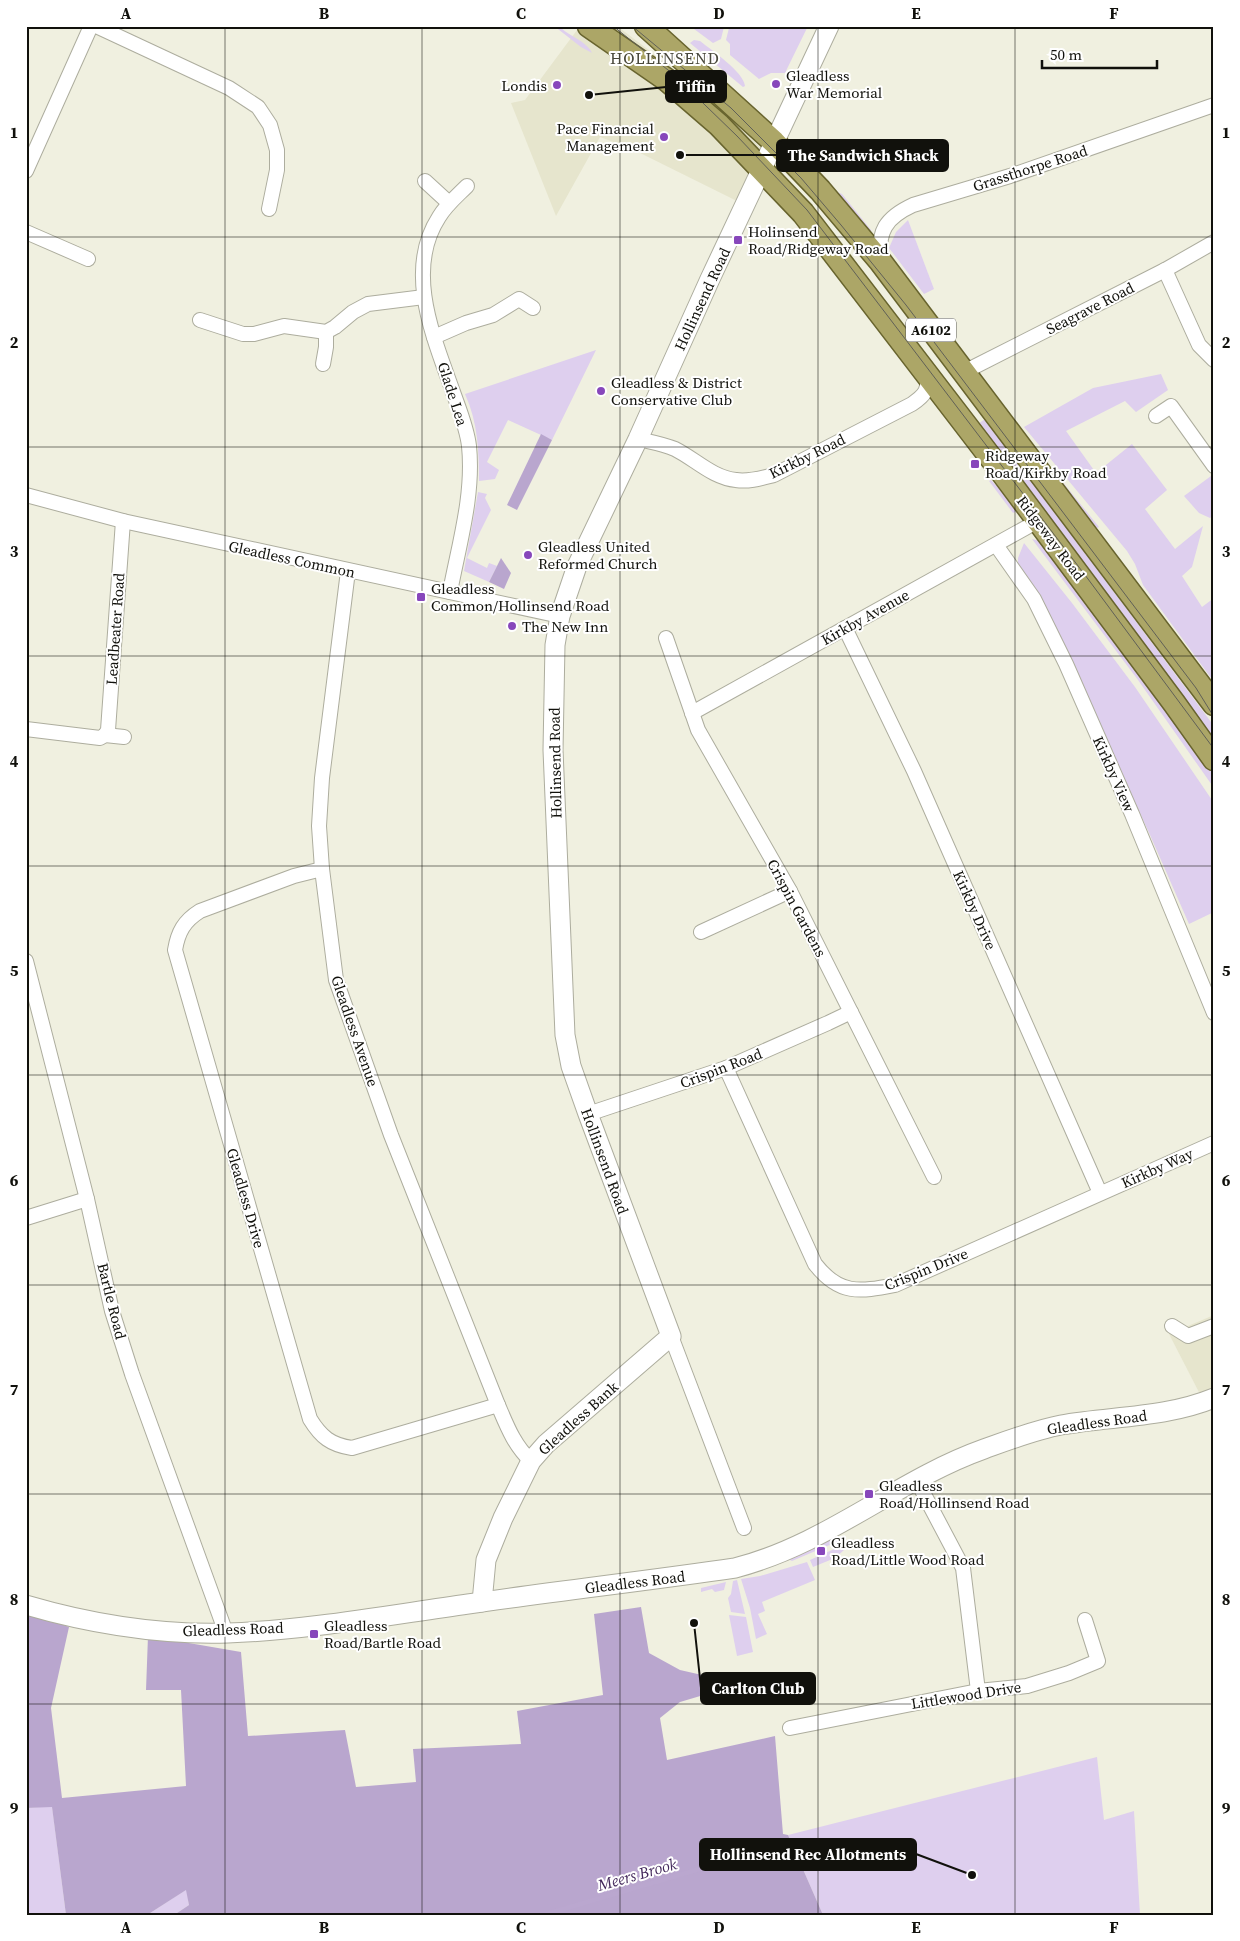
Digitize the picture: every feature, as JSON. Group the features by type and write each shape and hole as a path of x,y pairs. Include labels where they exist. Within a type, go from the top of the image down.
{"highway":[{"name":"Ridgeway Road","path":"589,26 667,80 719,124 803,213 1038,521 1174,702 1214,759"},
{"name":"Ridgeway Road","path":"646,26 774,142 820,190 880,261 1214,704"}],"main road":[{"name":"Hollinsend Road","path":"671,1336 588,1114 571,1066 564,1035 553,750 555,645 560,616 577,566 638,439 710,279 829,26"},
{"name":"Gleadless Bank","path":"482,1602 486,1560 503,1518 531,1461 546,1444 671,1336"},
{"name":"Gleadless Road","path":"26,1605 116,1625 184,1632 226,1633 288,1628 735,1568 786,1552 836,1527 917,1481 982,1450 1044,1429 1081,1422 1170,1412 1214,1398"}],"street":[{"path":"26,172 91,26"},
{"path":"96,26 229,88 258,107 270,125 277,150 277,170 269,209"},
{"name":"Grassthorpe Road","path":"880,261 880,240 884,227 900,211 1010,176 1214,105"},
{"path":"425,182 449,203"},
{"name":"Glade Lea","path":"450,592 468,498 469,444 434,337 424,297 423,275 429,236 438,218 449,203 467,186"},
{"path":"26,232 88,260"},
{"name":"Seagrave Road","path":"964,372 1164,270 1214,242"},
{"path":"1164,270 1199,345 1214,360"},
{"path":"200,320 243,334 254,334 284,326 326,332 335,328 353,312 368,304 424,297"},
{"path":"434,337 493,314 519,299 533,308"},
{"path":"323,364 326,332"},
{"name":"Kirkby Road","path":"638,439 660,443 676,450 721,477 736,480 754,480 774,475 924,395 928,386 927,375"},
{"path":"1156,416 1172,406 1214,466"},
{"name":"Gleadless Common","path":"26,495 124,521 560,616"},
{"name":"Leadbeater Road","path":"105,735 108,730 124,521"},
{"name":"Kirkby Avenue","path":"692,713 1038,521"},
{"name":"Kirkby View","path":"996,545 1034,599 1066,664 1132,814 1214,1013"},
{"name":"Gleadless Avenue","path":"348,571 322,778 319,826 322,869 336,980 392,1134 498,1405 512,1438 519,1449 531,1461"},
{"name":"Kirkby Drive","path":"845,628 914,771 1100,1193"},
{"name":"Crispin Gardens","path":"666,638 692,713 706,746 790,891 934,1177"},
{"path":"26,729 100,738 105,735 124,737"},
{"name":"Gleadless Drive","path":"322,869 294,876 200,911 189,918 182,927 175,950 310,1419 317,1431 326,1440 338,1446 352,1448 498,1405"},
{"path":"701,932 790,891"},
{"name":"Bartle Road","path":"26,961 87,1199 112,1311 132,1374 226,1633"},
{"name":"Crispin Road","path":"588,1114 726,1068 851,1012"},
{"name":"Crispin Drive","path":"726,1068 815,1264 826,1278 838,1285 854,1290 872,1290 895,1285 1100,1193"},
{"name":"Kirkby Way","path":"1100,1193 1214,1143"},
{"path":"26,1218 87,1199"},
{"path":"1172,1326 1188,1336 1214,1326"},
{"name":"Hollinsend Road","path":"671,1336 744,1528"},
{"path":"917,1481 963,1568 978,1690"},
{"name":"Littlewood Drive","path":"790,1728 978,1690 1027,1686 1062,1676 1098,1661 1085,1620"}],"shaded area":[{"path":"554,26 559,26 582,42 592,53 581,47"},
{"path":"580,26 617,26 703,91 768,155 745,205 632,149 600,137 556,216 511,103 525,100"},
{"path":"690,26 724,27 721,39 713,43"},
{"path":"738,26 808,26 785,73 771,73 759,79 730,55 730,44 726,40 729,28 738,29"},
{"path":"694,40 700,41 733,68 743,80 745,86 743,87 690,43"},
{"path":"835,191 842,194 871,230 872,238"},
{"path":"908,220 934,289 924,294 889,248 896,232"},
{"path":"596,350 552,440 508,420 487,462 499,470 495,479 479,481 477,437 473,416 465,394"},
{"path":"1161,374 1168,390 1136,412 1125,401 1066,431 1096,473 1132,444 1167,490 1145,509 1175,549 1203,526 1192,567 1182,576 1202,607 1214,598 1214,682 1143,585 1135,564 1127,551 1024,427 1093,388"},
{"path":"985,419 1214,726 1214,742 978,424"},
{"path":"541,434 552,440 517,510 507,505"},
{"path":"1027,438 1099,527 1097,528 1082,513"},
{"path":"1211,476 1214,480 1214,515 1210,518 1199,513 1184,496"},
{"path":"991,480 1019,510 1013,513 989,481"},
{"path":"478,492 487,494 485,498 491,510 467,558 487,568 489,563 497,566 489,582 464,571"},
{"path":"1032,539 1040,541 1188,736 1214,774 1214,788 1138,680"},
{"path":"1024,543 1135,687 1214,803 1214,912 1189,924 1041,598 1018,566 1018,558"},
{"path":"501,558 511,573 504,589 489,582"},
{"path":"1214,1315 1214,1398 1204,1402 1169,1334"},
{"path":"835,1536 840,1539 839,1541 792,1561 788,1559"},
{"path":"843,1545 844,1550 835,1558 813,1567 810,1560"},
{"path":"807,1562 815,1580 762,1602 765,1611 758,1614 767,1634 756,1639 750,1608 741,1579 760,1576"},
{"path":"737,1580 745,1614 731,1612 728,1598 731,1594 733,1581"},
{"path":"726,1582 724,1590 715,1592 712,1589 701,1592 701,1588"},
{"path":"641,1607 649,1653 680,1670 702,1675 711,1683 707,1694 680,1702 660,1718 667,1760 775,1736 783,1834 788,1835 823,1915 174,1915 189,1905 186,1890 147,1915 66,1915 52,1807 26,1808 26,1611 69,1627 51,1708 62,1798 186,1786 181,1690 146,1690 148,1636 241,1652 248,1736 345,1730 356,1787 416,1782 413,1749 521,1744 517,1711 603,1695 594,1614"},
{"path":"729,1615 746,1617 753,1652 737,1656"},
{"path":"1097,1757 1104,1820 1134,1811 1140,1915 823,1915 788,1835"},
{"path":"52,1806 66,1915 26,1915 26,1808"},
{"path":"187,1889 189,1905 174,1915 147,1915"}],"waterway":[{"name":"Meers Brook","path":"543,1915 768,1849"}],"tram line":[{"path":"613,26 673,74 737,136 807,210 1088,579 1214,749"},
{"path":"632,26 731,108 801,178 841,225 906,305 1196,688 1214,717"}],"place":[{"name":"Gleadless War Memorial","path":"776,84"},
{"name":"Londis","path":"557,85"},
{"name":"Tiffin","path":"589,95"},
{"name":"Pace Financial Management","path":"664,137"},
{"name":"The Sandwich Shack","path":"680,155"},
{"name":"Holinsend Road/Ridgeway Road","path":"738,240"},
{"name":"Gleadless & District Conservative Club","path":"601,391"},
{"name":"Ridgeway Road/Kirkby Road","path":"975,464"},
{"name":"Gleadless United Reformed Church","path":"528,555"},
{"name":"Gleadless Common/Hollinsend Road","path":"421,597"},
{"name":"The New Inn","path":"512,626"},
{"name":"Gleadless Road/Hollinsend Road","path":"869,1494"},
{"name":"Gleadless Road/Little Wood Road","path":"821,1551"},
{"name":"Carlton Club","path":"694,1623"},
{"name":"Gleadless Road/Bartle Road","path":"314,1634"},
{"name":"Hollinsend Rec Allotments","path":"972,1875"}],"district":[{"name":"HOLLINSEND","path":"665,58"}]}
